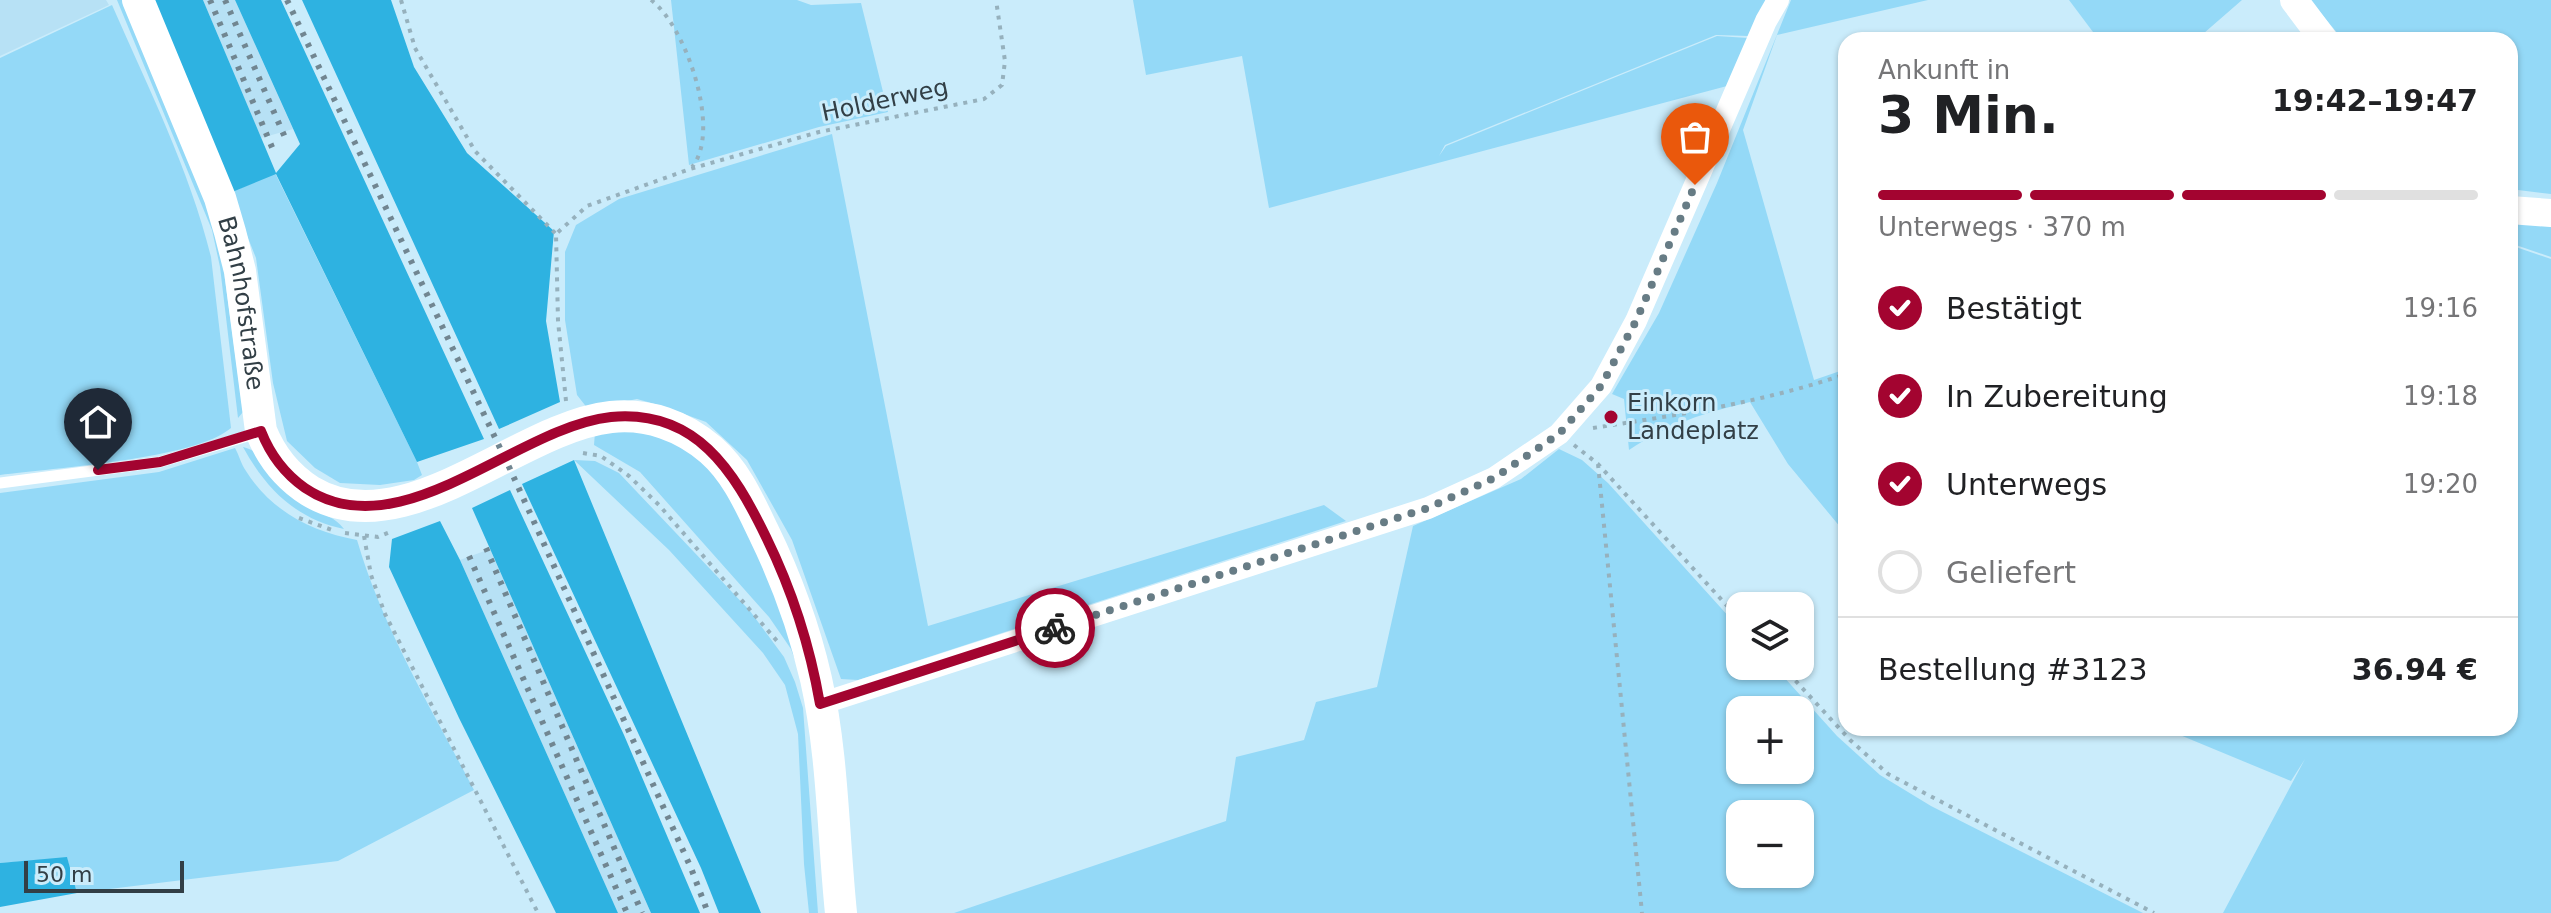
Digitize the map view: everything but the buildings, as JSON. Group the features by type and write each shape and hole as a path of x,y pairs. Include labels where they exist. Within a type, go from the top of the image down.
{"main road":[{"name":"Bahnhofstraße","path":"138,0 220,198 230,232 240,271 261,431 271,452 298,482 317,495 337,502 364,521 383,505 413,497 566,439 610,417 651,418 684,431 723,463 744,491 786,581 803,629 828,756 841,913"}],"street":[{"path":"820,704 1428,508 1494,478 1559,434 1601,386 1636,321 1766,21 1778,0"},
{"path":"2294,0 2318,32"},
{"path":"2518,211 2551,213"}],"lane":[{"path":"0,483 160,462 261,431"}],"path":[{"path":"401,0 415,48 475,151 556,234 555,269 566,439 601,456 629,476 659,505 781,645"},
{"path":"651,0 665,10 686,46 703,114 703,150 690,169"},
{"name":"Holderweg","path":"556,234 587,206 690,169 819,132 984,99 1002,85 1005,61 996,0"},
{"path":"1559,434 1686,414 1809,387 1838,377"},
{"path":"1559,434 1598,464 1726,605"},
{"path":"1598,464 1642,913"},
{"path":"347,533 364,521"},
{"path":"364,521 378,537"},
{"path":"364,521 371,575 385,614 538,913"},
{"path":"1795,680 1838,727"},
{"path":"1846,736 1888,774 2154,913"}],"shaded area":[{"path":"0,0 106,0 109,5 0,56"},
{"path":"117,0 122,0 218,228 243,412 238,418 220,267 212,230"},
{"path":"149,0 203,0 276,173 300,144 235,0 281,0 484,439 417,462 276,174 230,193"},
{"path":"203,0 235,0 293,129 261,138"},
{"path":"302,0 391,0 414,67 467,153 554,231 546,321 560,402 499,429"},
{"path":"671,0 797,0 811,5 861,3 888,112 819,127 689,165"},
{"path":"1133,0 1766,0 1749,36 1716,35 1445,145 1439,156 1446,146 1717,36 1748,38 1727,86 1269,208 1242,56 1146,75"},
{"path":"1791,0 1928,0 1777,35 1743,130 1814,380 1838,372 1838,524 1788,464 1750,402 1687,420 1629,450 1624,399 1612,394 1659,313 1717,183"},
{"path":"2069,0 2242,0 2205,32 2093,32"},
{"path":"2310,0 2551,0 2551,194 2518,190 2518,32 2336,32"},
{"path":"112,5 167,130 202,225 211,257 231,428 213,439 156,455 0,475 0,58"},
{"path":"832,134 928,626 1324,505 1346,521 858,680 841,679 792,540 747,460 706,422 662,406 637,399 588,409 577,395 565,320 565,252 576,225 619,199"},
{"path":"275,173 417,462 422,475 414,480 380,485 340,483 315,468 287,441 273,383 256,258 230,193"},
{"path":"2518,219 2551,221 2551,257 2518,246"},
{"path":"2518,248 2551,259 2551,913 2223,913 2305,759 2291,781 2182,736 2518,736"},
{"path":"595,432 649,432 687,446 716,470 773,576 809,698 791,649 769,617 640,472 594,445"},
{"path":"243,447 262,457 300,498 344,529 311,518 284,500 272,489"},
{"path":"235,448 256,485 280,508 309,525 357,540 394,637 474,790 338,861 77,893 67,858 0,863 0,493 159,472"},
{"path":"1559,449 1582,460 1608,483 1726,614 1726,680 1787,680 1801,696 1726,696 1726,784 1814,784 1814,710 1880,775 1931,806 2143,913 954,913 1226,821 1236,757 1304,740 1316,702 1377,687 1413,526 1521,479"},
{"path":"574,460 595,461 619,473 750,611 784,657 803,708 818,913 809,913 798,734 785,685 763,653 669,550"},
{"path":"574,460 761,913 719,913 701,868 522,484"},
{"path":"510,490 624,735 700,913 651,913 472,508"},
{"path":"440,521 618,913 556,913 459,718 389,567 392,539"},
{"path":"490,549 651,913 618,913 460,560"},
{"path":"67,857 77,893 0,907 0,863"}],"railway":[{"path":"210,0 274,152"},
{"path":"225,0 287,142"},
{"path":"287,0 510,469 691,868 708,913"},
{"path":"486,548 642,913"},
{"path":"469,556 627,913"}],"way so far":[{"path":"1055,628 1428,508 1494,478 1559,434 1601,386 1636,321 1695,185"}],"place":[{"name":"Einkorn Landeplatz","path":"1611,417"}],"route":[{"path":"98,470 160,462 261,431 271,452 288,474 308,490 349,505 383,505 429,492 574,426 610,417 651,418 684,431 710,450 744,491 794,602 809,651 820,704 1055,628"}]}
